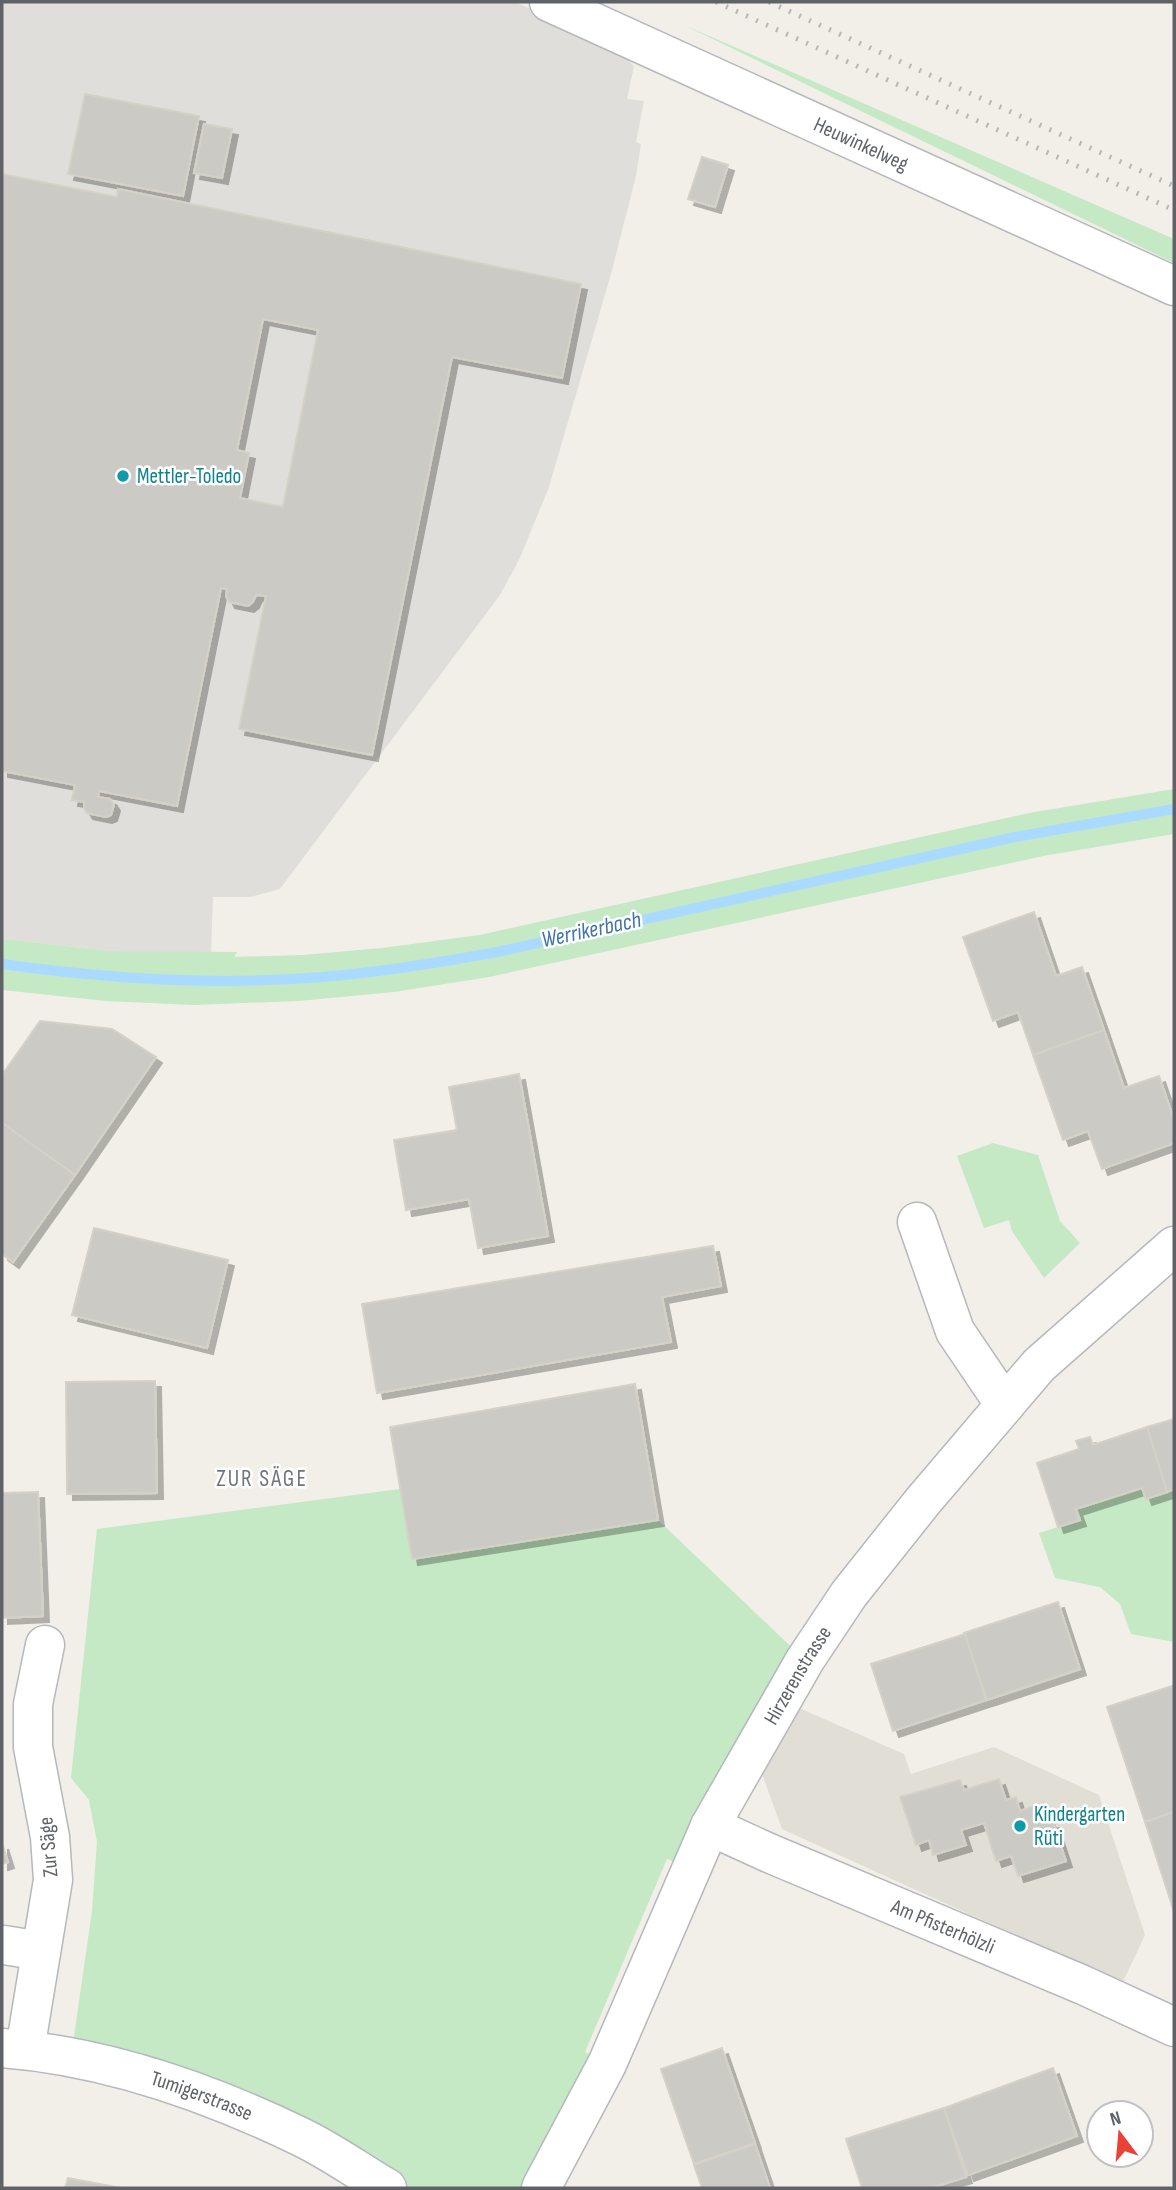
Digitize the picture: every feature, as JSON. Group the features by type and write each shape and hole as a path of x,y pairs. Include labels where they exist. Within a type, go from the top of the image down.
{"street":[{"name":"Heuwinkelweg","path":"549,2 1174,286"},
{"path":"917,1222 956,1331 1005,1405"},
{"name":"Hirzerenstrasse","path":"541,2188 607,2064 710,1826 805,1660 849,1594 1039,1364 1174,1246"},
{"name":"Zur Säge","path":"13,2049 41,1951 53,1880 50,1837 33,1746 33,1704 45,1644"},
{"name":"Am Pfisterhölzli","path":"710,1826 1083,1985 1174,2027"},
{"path":"4,1945 41,1951"},
{"name":"Tumigerstrasse","path":"13,2049 71,2057 186,2088 301,2137 387,2188"}],"shaded area":[{"name":"Mettler-Toledo","path":"2,2 515,2 611,44 634,66 627,99 644,101 636,142 641,144 636,176 611,274 549,487 519,560 500,595 280,889 250,897 213,897 211,953 109,951 2,939"},
{"path":"799,1708 904,1754 911,1774 994,1747 1099,1795 1145,1935 1122,1984 782,1829 762,1774"}],"green space":[{"path":"684,25 1174,239 1174,263"},
{"path":"1174,789 1174,834 1043,856 489,977 394,992 298,1001 194,1005 106,1001 2,990 2,939 110,951 237,952 234,957 303,955 382,948 480,935 1029,813"},
{"path":"993,1143 1038,1155 1060,1221 1080,1243 1044,1278 1012,1231 1009,1220 984,1228 957,1156"},
{"path":"1142,1488 1146,1499 1174,1489 1174,1642 1131,1634 1120,1604 1100,1587 1055,1578 1039,1533 1080,1520 1076,1509"},
{"path":"400,1489 412,1559 658,1520 805,1660 691,1868 667,1859 585,2052 607,2064 541,2188 387,2188 71,2057 92,1911 97,1842 89,1800 71,1778 97,1529"}],"building":[{"path":"85,94 199,116 183,196 68,174"},
{"path":"204,124 232,129 222,178 194,173"},
{"path":"702,157 728,165 715,207 688,199"},
{"name":"Mettler-Toledo","path":"2,174 117,197 118,189 581,284 562,378 452,357 372,755 239,729 266,596 256,595 248,606 229,602 227,589 221,588 177,806 99,791 98,797 110,799 114,805 111,815 106,817 87,813 84,802 72,800 75,785 2,771","holes":["263,319 318,330 283,507 240,498 249,453 237,450"]},
{"path":"1034,912 1056,976 1082,967 1104,1030 1033,1055 1018,1012 993,1021 963,937"},
{"path":"40,1021 112,1029 156,1057 75,1175 2,1123 2,1075"},
{"path":"1104,1030 1124,1088 1159,1076 1174,1120 1174,1143 1102,1169 1088,1131 1063,1140 1033,1055"},
{"path":"519,1074 548,1236 478,1248 469,1199 406,1210 394,1140 457,1130 449,1087"},
{"path":"2,1123 75,1175 13,1262 2,1254"},
{"path":"94,1228 228,1260 207,1348 72,1315"},
{"path":"713,1246 721,1286 662,1297 671,1342 377,1393 362,1304"},
{"path":"155,1381 157,1493 67,1494 66,1382"},
{"path":"635,1384 658,1520 412,1559 390,1427"},
{"path":"1174,1419 1174,1489 1167,1492 1147,1427"},
{"path":"1147,1427 1167,1492 1146,1499 1142,1488 1076,1509 1080,1520 1058,1527 1037,1463 1079,1449 1076,1441 1090,1437 1093,1445"},
{"path":"38,1492 43,1616 2,1618 2,1493"},
{"path":"1058,1602 1080,1669 987,1700 964,1633"},
{"path":"965,1634 986,1700 893,1731 871,1664"},
{"path":"1172,1686 1174,1812 1145,1822 1107,1707"},
{"name":"Kindergarten Rüti","path":"999,1779 1006,1800 1016,1797 1020,1811 1043,1803 1050,1823 1053,1822 1066,1861 1018,1876 1011,1856 996,1861 984,1823 961,1830 966,1845 933,1855 929,1840 916,1845 900,1797 960,1780 964,1790"},
{"path":"1174,1812 1174,1912 1145,1822"},
{"path":"2,1843 8,1862 2,1864"},
{"path":"722,2048 755,2143 694,2164 661,2069"},
{"path":"1053,2068 1077,2136 968,2175 944,2108"},
{"path":"944,2108 966,2177 930,2188 862,2188 846,2139"},
{"path":"755,2144 770,2188 702,2188 694,2165"},
{"path":"68,2178 121,2188 65,2188"}],"waterway":[{"name":"Werrikerbach","path":"2,964 82,974 202,981 282,980 345,975 502,951 1015,837 1174,809"}],"railway":[{"path":"716,2 1174,210"},
{"path":"769,2 1174,186"}],"place":[{"name":"Mettler-Toledo","path":"123,476"},
{"name":"Kindergarten Rüti","path":"1020,1826"}],"district":[{"name":"ZUR SÄGE","path":"262,1478"}]}
